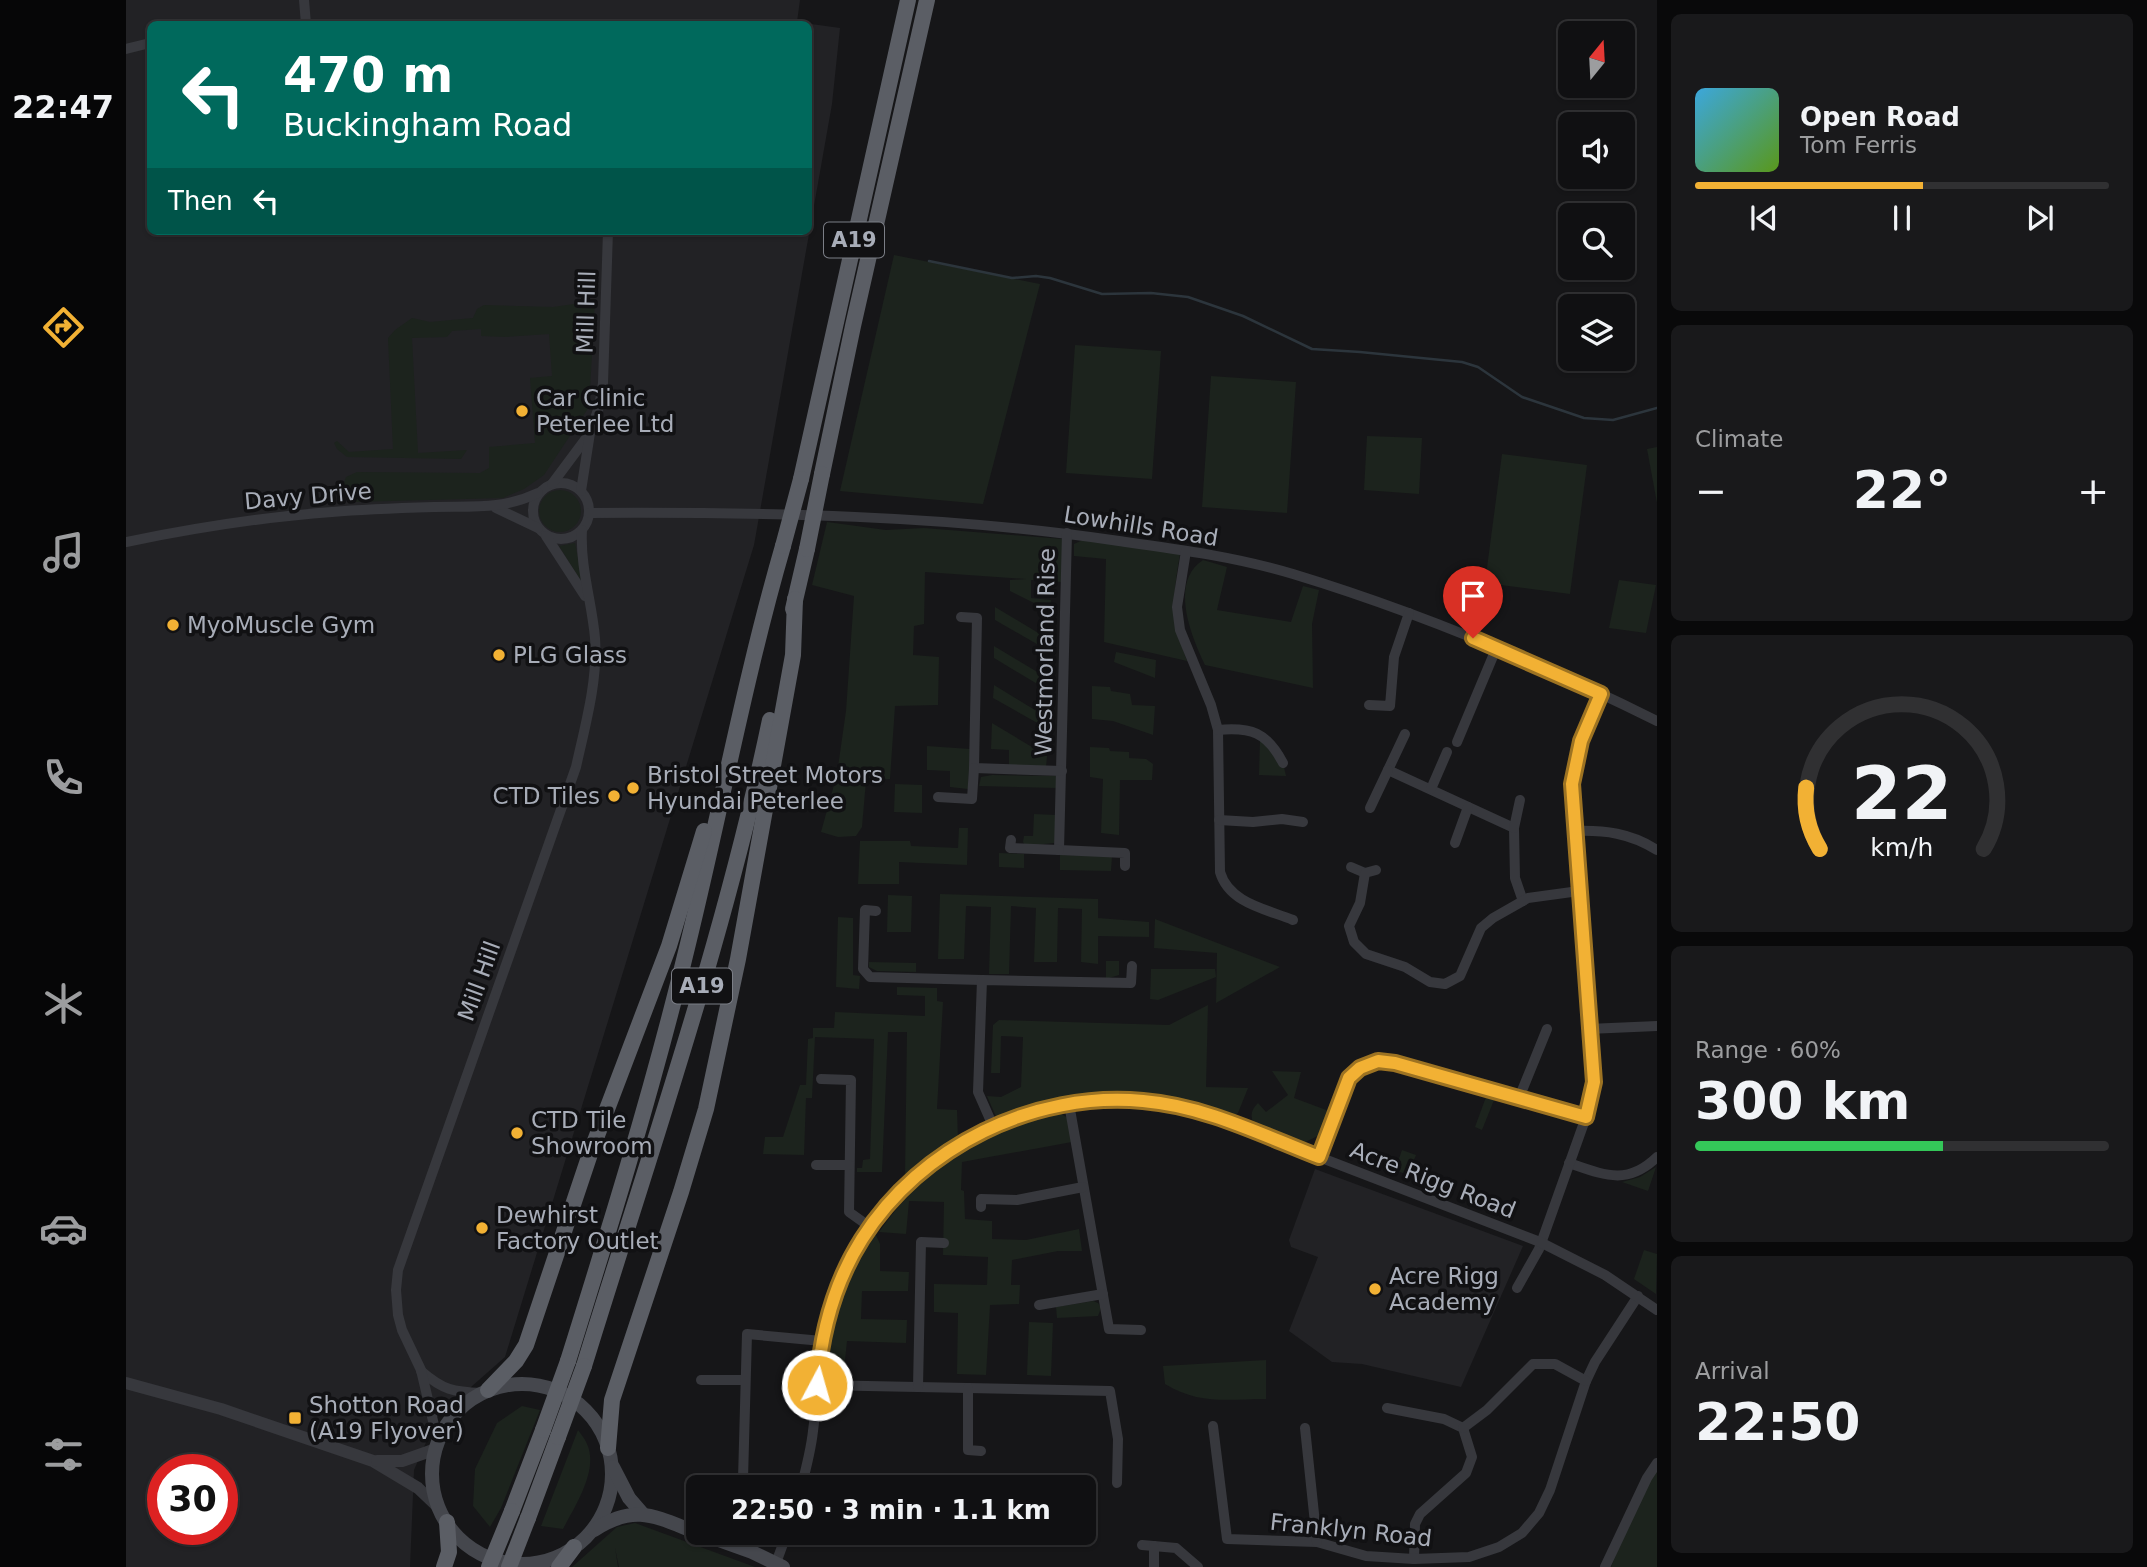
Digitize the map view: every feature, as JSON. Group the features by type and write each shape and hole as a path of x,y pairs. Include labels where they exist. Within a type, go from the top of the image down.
{"highway":[{"name":"A19","path":"489,1567 568,1361 661,1050 750,669 801,480 908,0"},
{"name":"A19","path":"509,1567 584,1366 678,1070 734,871 761,761 856,313 927,0"},
{"path":"608,1448 612,1400 696,1145 726,1026 793,655 795,599"},
{"path":"485,1392 516,1361 526,1345 590,1154 669,946 700,845 722,759 741,712"},
{"path":"443,1515 449,1552 444,1567"},
{"path":"559,1567 574,1547"}],"main road":[{"path":"642,1513 606,1522 574,1547 548,1559 511,1563 486,1556 464,1542 443,1515 432,1478 437,1445 447,1424 459,1409 485,1392 522,1384 557,1391 589,1414 599,1428 612,1466 629,1498 642,1513 686,1528"},
{"path":"590,1533 603,1513 608,1499 612,1466"},
{"path":"729,1545 780,1565"}],"street":[{"path":"304,0 306,21"},
{"path":"126,49 147,44"},
{"name":"Mill Hill","path":"581,491 590,433 599,407 603,383 608,235"},
{"name":"Mill Hill","path":"552,484 590,433"},
{"path":"552,484 569,484 581,491 588,503 589,513 582,530 574,536 554,538 542,531 532,509 538,493 552,484"},
{"name":"Davy Drive","path":"126,542 251,519 388,508 495,507 520,502 538,493"},
{"name":"Davy Drive","path":"495,507 542,531"},
{"name":"Lowhills Road","path":"589,513 862,515 1067,533 1186,551 1291,574 1450,627 1657,721"},
{"name":"Mill Hill","path":"437,1445 421,1370 398,1315 398,1270 576,767 592,687 595,640 588,600 582,530"},
{"name":"Mill Hill","path":"542,531 588,600"},
{"name":"Westmorland Rise","path":"1059,850 1067,533"},
{"path":"1186,551 1177,607 1180,631 1211,705 1218,730 1220,872 1223,884 1234,896 1293,920"},
{"path":"1368,705 1390,706 1394,657 1409,613"},
{"path":"938,797 972,799 977,618 961,617"},
{"path":"1457,742 1496,649"},
{"path":"1517,1288 1539,1249 1586,1117 1594,1082 1572,784 1581,741 1601,694"},
{"path":"1218,730 1238,728 1257,733 1274,746 1283,763"},
{"path":"1370,808 1405,734"},
{"path":"1431,789 1447,752"},
{"name":"Westmorland Rise","path":"974,768 1062,771"},
{"path":"1388,770 1514,828"},
{"path":"1520,800 1514,828 1515,877 1523,901"},
{"path":"1455,843 1468,807"},
{"path":"1219,820 1253,822 1282,819 1303,822"},
{"path":"1574,831 1598,830 1630,836 1657,850"},
{"path":"1011,840 1010,848 1125,853 1125,866"},
{"path":"1351,867 1364,873 1376,870"},
{"path":"1364,873 1360,903 1349,926 1354,942 1366,954 1405,967 1430,982 1445,984 1460,976 1481,928 1493,918 1528,898 1578,891"},
{"path":"876,911 865,910 863,969 870,977 1131,983 1132,966"},
{"path":"982,980 978,1092 993,1126"},
{"path":"1588,1029 1657,1026"},
{"path":"1519,1098 1547,1029"},
{"path":"1319,1157 1349,1078 1360,1068 1378,1061 1395,1063 1586,1117"},
{"path":"821,1079 851,1080 849,1212 870,1227"},
{"name":"Acre Rigg Road","path":"804,1475 814,1430 822,1341 841,1281 870,1227 917,1175 955,1147 993,1126 1034,1111 1069,1104 1113,1100 1178,1105 1241,1126 1540,1242 1605,1275 1657,1310"},
{"path":"1069,1104 1109,1329 1141,1330"},
{"path":"1569,1163 1610,1177 1630,1175 1647,1168 1657,1157"},
{"path":"816,1165 849,1165"},
{"path":"981,1207 981,1199 1017,1200 1083,1187"},
{"path":"918,1387 921,1242 944,1244"},
{"path":"1039,1305 1103,1294"},
{"name":"Franklyn Road","path":"1213,1426 1227,1539 1317,1542 1366,1556 1470,1562 1522,1532 1539,1513 1550,1490 1586,1381 1595,1362 1638,1296"},
{"path":"743,1475 747,1334 822,1341"},
{"path":"1463,1428 1487,1410 1533,1364 1555,1364 1586,1381"},
{"name":"Mill Hill","path":"421,1370 449,1390 485,1392"},
{"path":"701,1380 745,1380"},
{"path":"126,1383 221,1409 373,1461 418,1488 443,1515"},
{"path":"817,1385 1110,1391 1118,1439 1117,1483"},
{"path":"968,1388 968,1450 981,1451"},
{"path":"1388,1408 1444,1419 1463,1428 1472,1457 1466,1473 1420,1514 1415,1524 1414,1559"},
{"path":"1305,1428 1317,1542"},
{"path":"373,1461 402,1461 437,1445"},
{"path":"1605,1567 1647,1478 1657,1463"},
{"path":"780,1565 784,1545"},
{"path":"1142,1545 1176,1548 1198,1567"},
{"path":"1154,1546 1154,1567"}],"shaded area":[{"path":"126,0 800,0 797,21 147,21 147,235 809,235 754,545 505,1357 437,1417 414,1470 410,1567 126,1567"},
{"path":"812,24 840,28 832,104 812,217"},
{"path":"894,255 1040,284 983,504 840,491"},
{"path":"595,301 589,407 544,475 524,489 503,498 354,502 346,497 342,488 346,477 357,472 480,473 489,468 489,447 535,443 530,378 552,376 549,334 481,336 481,329 452,331 447,337 412,338 418,453 467,450 461,459 347,457 337,449 334,443 337,441 349,452 393,449 388,338 395,330 412,318 430,322 473,318 477,309 484,305 553,307"},
{"path":"1075,345 1161,351 1152,479 1066,473"},
{"path":"1211,376 1296,382 1287,513 1202,507"},
{"path":"1367,436 1422,438 1419,494 1364,490"},
{"path":"1657,447 1657,503 1647,449"},
{"path":"1502,454 1587,465 1570,594 1485,583"},
{"path":"560,490 575,496 581,511 575,526 560,532 545,526 539,511 545,496"},
{"path":"827,522 886,530 924,528 1063,539 1062,582 1031,580 1031,598 1051,600 1050,611 1010,591 1010,580 1026,579 925,572 924,624 914,626 913,655 939,657 938,705 895,706 890,779 866,781 862,827 856,836 838,837 821,832 837,774 846,711 854,596 812,585"},
{"path":"1085,539 1180,554 1175,608 1178,632 1187,661 1104,642 1106,559 1074,556 1074,544"},
{"path":"575,543 582,579 559,546"},
{"path":"1203,560 1227,567 1217,610 1291,622 1303,586 1319,590 1312,624 1313,688 1205,665 1189,625 1185,595 1193,570"},
{"path":"1619,580 1656,585 1646,633 1609,628"},
{"path":"995,607 1050,640 1049,651 995,620"},
{"path":"994,646 1049,679 1049,691 994,658"},
{"path":"1116,652 1156,660 1155,678 1114,662"},
{"path":"994,685 1048,718 1048,729 993,698"},
{"path":"1092,686 1110,687 1111,691 1130,694 1132,705 1155,706 1153,735 1113,721 1092,719"},
{"path":"992,723 1047,756 1046,767 1009,765 1009,750 991,749"},
{"path":"1260,739 1284,767 1286,776 1259,775"},
{"path":"927,746 970,749 968,789 950,787 950,771 927,770"},
{"path":"1090,747 1129,752 1129,758 1146,759 1153,764 1152,780 1120,780 1119,835 1101,833 1103,779 1090,777"},
{"path":"1056,776 1057,788 979,786 981,777"},
{"path":"895,784 922,785 922,813 894,812"},
{"path":"1034,814 1056,815 1054,843 1026,846 1023,842 1024,836 1033,836"},
{"path":"959,828 968,828 967,865 899,862 899,884 858,884 860,841 910,841 911,846 958,848"},
{"path":"999,853 1024,854 1024,868 999,867"},
{"path":"1060,855 1112,856 1111,871 1060,870"},
{"path":"940,894 1098,899 1098,918 1149,922 1149,937 1098,936 1098,964 1081,962 1082,909 1058,908 1057,962 1034,962 1036,908 1011,906 1009,974 989,974 991,907 966,906 964,959 938,959"},
{"path":"888,895 912,896 911,932 887,932"},
{"path":"838,917 853,918 853,975 860,976 859,989 836,987"},
{"path":"1155,919 1280,967 1216,1003 1217,953 1154,948"},
{"path":"1106,961 1119,961 1119,975 1106,979"},
{"path":"869,962 916,963 916,972 877,971 869,967"},
{"path":"1151,969 1215,969 1216,977 1158,1000 1150,999"},
{"path":"897,987 937,988 937,1001 943,1002 937,1109 957,1110 958,1139 929,1157 905,1177 907,1032 888,1032 882,1172 857,1172 857,1168 862,1168 863,1160 870,1159 874,1039 815,1037 812,1098 806,1098 804,1155 763,1154 765,1137 783,1137 800,1085 806,1085 808,1039 813,1038 813,1028 834,1028 835,1012 925,1016 925,996 897,995"},
{"path":"1208,1005 1206,1087 1248,1088 1238,1113 1233,1116 1175,1098 1115,1094 1055,1100 997,1119 987,1096 1001,1097 1021,1087 1023,1037 1001,1036 1000,1073 991,1073 993,1025 999,1020 1169,1025"},
{"path":"1272,1071 1301,1072 1294,1098 1329,1111 1322,1134 1303,1143 1253,1122 1252,1112 1258,1103 1266,1112 1288,1095"},
{"path":"1486,1097 1494,1100 1482,1130 1475,1127"},
{"path":"1058,1112 1068,1118 1072,1142 962,1162 961,1190 964,1191 965,1219 992,1221 992,1239 1026,1240 1079,1229 1082,1251 1058,1251 1012,1260 1011,1285 1020,1285 1019,1304 990,1305 986,1375 957,1374 958,1313 934,1312 934,1284 987,1285 988,1257 943,1255 944,1202 909,1201 906,1234 879,1232 916,1188 956,1154 1003,1129"},
{"path":"1402,1150 1416,1155 1408,1175 1395,1170"},
{"path":"1656,1167 1648,1191 1622,1182 1640,1177"},
{"name":"Acre Rigg Academy","path":"1315,1169 1523,1246 1461,1387 1362,1364 1332,1362 1289,1331 1318,1257 1291,1247 1289,1240"},
{"path":"875,1233 880,1244 880,1271 909,1272 908,1291 862,1291 861,1319 907,1320 906,1343 847,1341 843,1380 835,1379 829,1374 828,1356 834,1318 847,1282"},
{"path":"1644,1250 1657,1254 1656,1294 1634,1279"},
{"path":"1093,1301 1101,1308 1098,1316 1057,1318 1056,1307"},
{"path":"1029,1322 1053,1323 1051,1376 1027,1375"},
{"path":"1266,1360 1266,1399 1202,1398 1165,1384 1163,1366"},
{"path":"522,1406 540,1410 501,1508 490,1527 473,1506 475,1469 497,1423"},
{"path":"578,1430 590,1454 584,1488 563,1529 541,1526"},
{"path":"1657,1468 1657,1567 1611,1567 1633,1513"},
{"path":"635,1523 686,1542 686,1545 695,1545 755,1567 619,1567 615,1548 618,1567 572,1567 617,1527"}],"waterway":[{"path":"929,261 1012,278 1050,278 1102,294 1151,293 1188,297 1243,316 1312,349 1462,362 1478,367 1522,397 1584,418 1613,420 1657,408"}],"place":[{"name":"Car Clinic Peterlee Ltd","path":"522,411"},
{"name":"MyoMuscle Gym","path":"173,625"},
{"name":"PLG Glass","path":"499,655"},
{"name":"Bristol Street Motors Hyundai Peterlee","path":"633,788"},
{"name":"CTD Tiles","path":"614,796"},
{"name":"CTD Tile Showroom","path":"517,1133"},
{"name":"Dewhirst Factory Outlet","path":"482,1228"},
{"name":"Acre Rigg Academy","path":"1375,1289"},
{"name":"Shotton Road (A19 Flyover)","path":"295,1418"}],"route":[{"path":"817,1385 825,1326 841,1281 862,1239 887,1206 917,1175 971,1137 1010,1119 1034,1111 1092,1101 1151,1101 1178,1105 1207,1114 1319,1157 1349,1078 1360,1068 1378,1061 1395,1063 1586,1117 1594,1082 1572,784 1581,741 1601,694 1473,638"}]}
